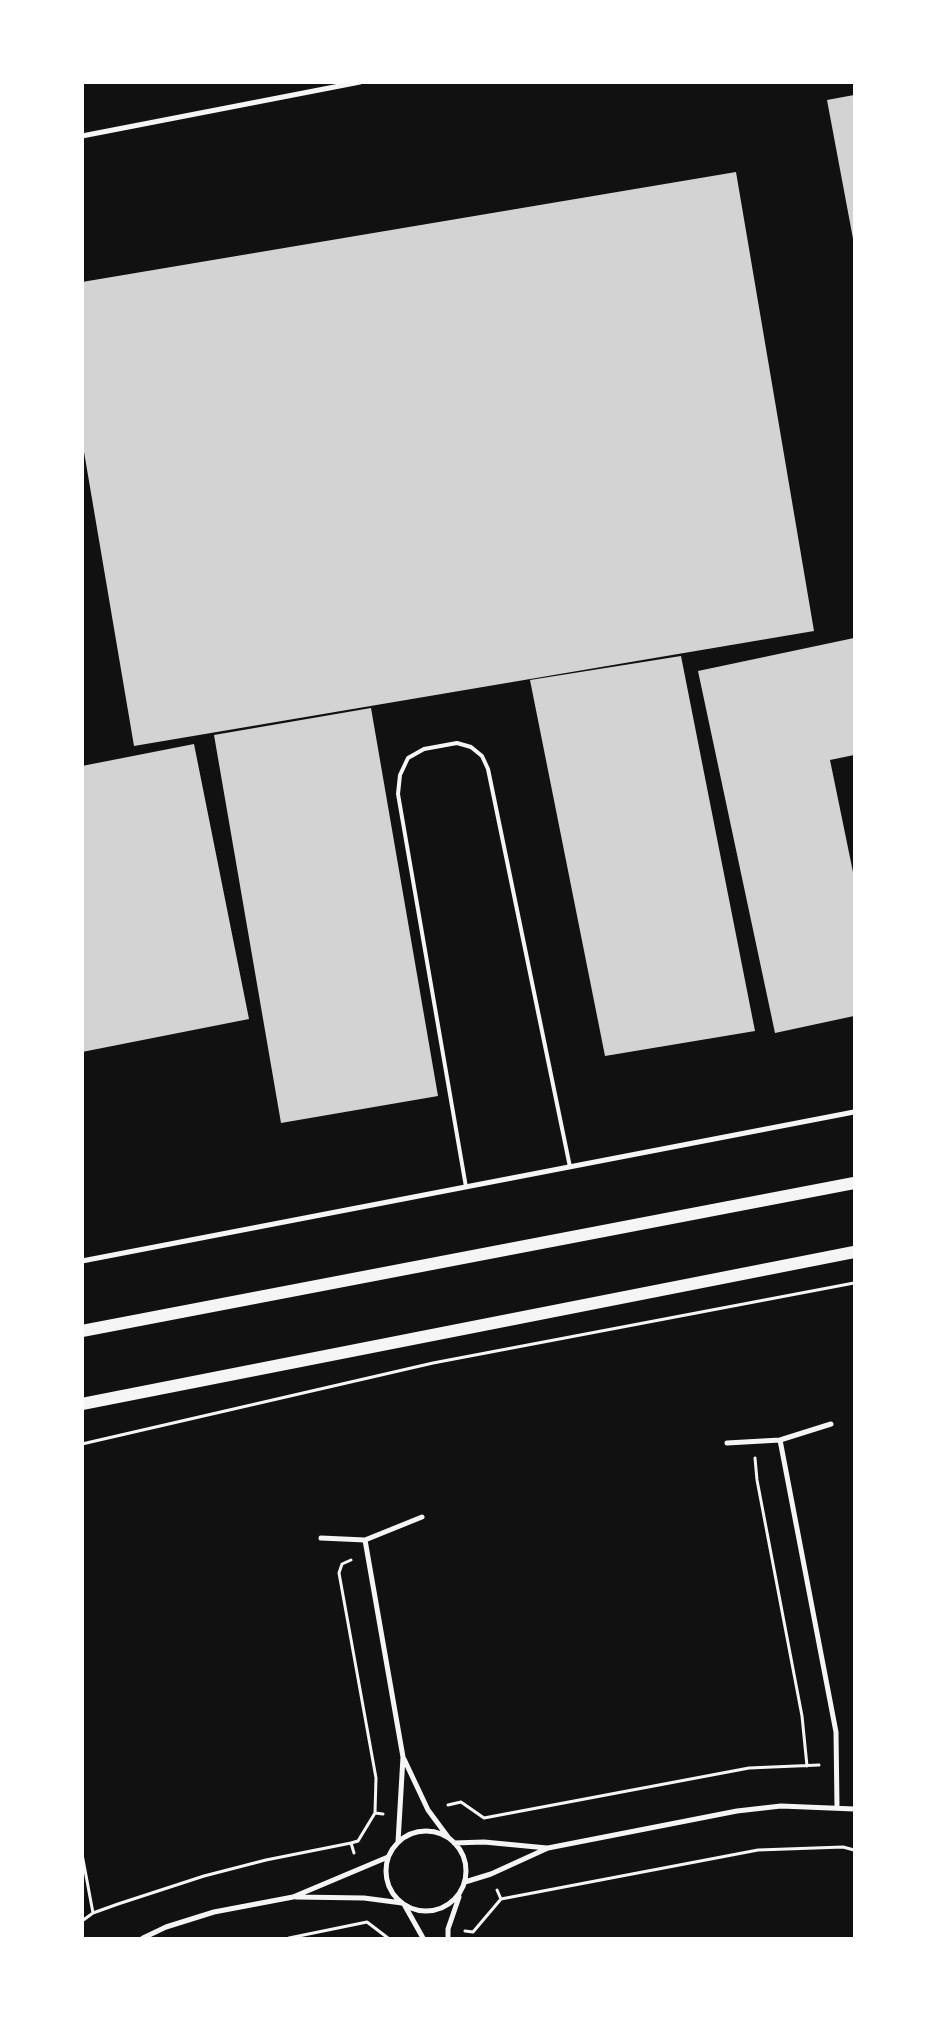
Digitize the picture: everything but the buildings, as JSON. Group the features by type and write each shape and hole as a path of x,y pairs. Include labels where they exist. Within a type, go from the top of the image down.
{"main road":[{"path":"82,1331 854,1183"},
{"path":"82,1404 854,1252"}],"street":[{"path":"82,136 360,82"},
{"path":"82,1261 854,1112"},
{"path":"727,1443 780,1440 831,1424"},
{"path":"780,1440 836,1732 838,1764 837,1807"},
{"path":"321,1538 365,1540 422,1517"},
{"path":"365,1540 403,1757 398,1842"},
{"path":"403,1757 428,1810 461,1852 465,1861 465,1882 448,1929 448,1938"},
{"path":"465,1882 491,1874 548,1848 761,1807 837,1807 854,1809"},
{"path":"449,1838 437,1833 423,1831 410,1835 398,1842 388,1857 386,1870 388,1882 393,1894 404,1904 418,1911 431,1911 443,1908 454,1900 462,1889"},
{"path":"454,1843 484,1842 548,1848"},
{"path":"143,1938 166,1927 214,1912 293,1897 388,1857"},
{"path":"293,1897 364,1898 404,1904"},
{"path":"404,1904 423,1938"}],"lane":[{"path":"466,1187 398,794 400,775 408,758 424,750 457,743 471,747 482,756 488,769 570,1167"}],"path":[{"path":"82,1444 433,1363 854,1283"},
{"path":"754,1442 758,1480 802,1716 807,1766"},
{"path":"82,1922 93,1913 204,1876 266,1860 358,1841 375,1813 376,1778 339,1573 342,1564 368,1552"},
{"path":"428,1810 461,1802 484,1818 749,1768 838,1764"},
{"path":"375,1813 400,1816"},
{"path":"351,1843 360,1870"},
{"path":"501,1899 758,1850 843,1847 854,1850"},
{"path":"82,1854 93,1913"},
{"path":"364,1898 367,1922 388,1938"},
{"path":"289,1938 367,1922"},
{"path":"473,1932 473,1938"}]}
